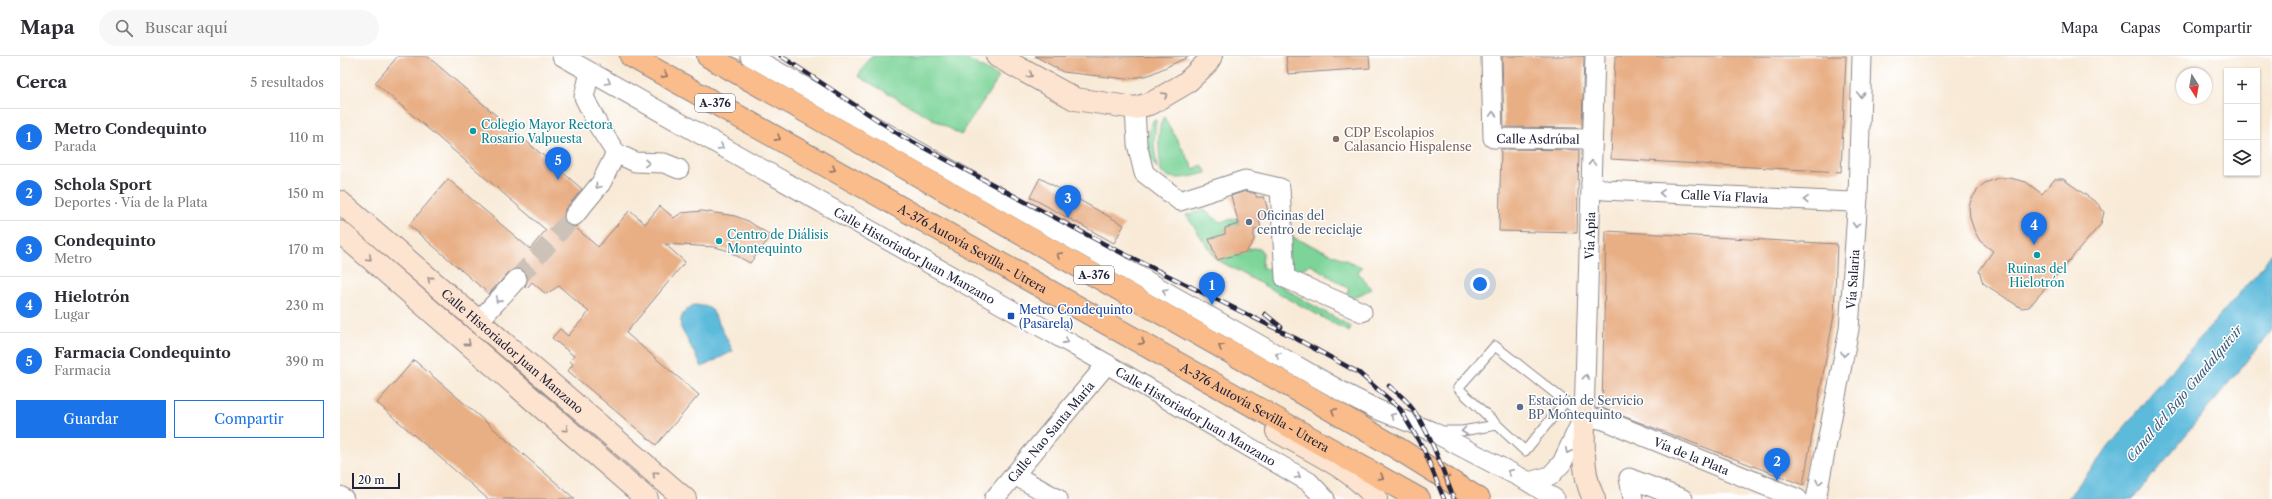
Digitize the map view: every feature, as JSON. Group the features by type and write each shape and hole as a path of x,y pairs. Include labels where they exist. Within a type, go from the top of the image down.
{"main road":[{"name":"A-376 Autovía Sevilla - Utrera","path":"630,56 1419,499"},
{"name":"A-376","path":"708,56 1310,398 1397,448 1479,499"}],"street":[{"name":"Calle Historiador Juan Manzano","path":"562,56 1180,404 1309,482 1325,499"},
{"path":"750,56 1348,395 1376,409 1431,432 1529,482 1555,499"},
{"path":"997,56 1075,99 1135,108 1152,103 1186,83 1207,63 1211,56"},
{"name":"Calle Asdrúbal","path":"1491,56 1493,138 1592,139"},
{"name":"Vía Apia","path":"1594,499 1588,488 1585,468 1584,416 1595,56"},
{"name":"Vía Salaria","path":"1816,499 1849,329 1858,197 1862,56"},
{"path":"590,72 584,97 599,127 616,153 635,162 664,163 679,169"},
{"path":"1135,108 1137,144 1144,173 1180,201 1245,180 1280,188 1285,278 1362,312"},
{"path":"574,216 601,183 616,153"},
{"name":"Calle Vía Flavia","path":"1591,184 1604,190 1612,191 1851,202 1858,197"},
{"name":"Calle Historiador Juan Manzano","path":"340,202 685,499"},
{"name":"Calle Historiador Juan Manzano","path":"340,232 647,499"},
{"path":"479,321 517,279"},
{"name":"Calle Nao Santa María","path":"994,499 1107,364"},
{"path":"1237,396 1268,426 1350,474 1369,489 1376,499"},
{"name":"Vía Apia","path":"1529,482 1550,476 1562,463 1584,416"},
{"name":"Vía de la Plata","path":"1584,416 1604,420 1798,499"},
{"path":"1014,475 1058,499"},
{"path":"1633,499 1629,478 1683,499"},
{"path":"340,496 344,499"}],"lane":[{"path":"1565,402 1525,451 1458,388 1495,346 1584,416"},
{"path":"1431,432 1462,431 1497,425"}],"green space":[{"path":"871,56 962,56 999,77 961,135 858,76"},
{"path":"1164,117 1194,169 1202,165 1207,173 1177,178 1161,172 1159,136 1161,123"},
{"path":"1156,120 1154,144 1157,168 1148,151 1150,127 1153,121"},
{"path":"1204,210 1220,222 1237,218 1239,224 1225,229 1225,234 1236,255 1253,248 1260,249 1263,253 1262,268 1272,270 1282,286 1351,327 1349,332 1216,259 1186,215"},
{"path":"1292,237 1362,267 1358,272 1371,289 1347,301 1344,299 1349,289 1310,264 1296,273 1289,267 1288,262"}],"water":[{"name":"Canal del Bajo Guadalquivir","path":"2272,253 2272,330 2133,499 2067,499 2151,394 2259,271"},
{"path":"694,305 705,306 712,310 733,351 702,367 681,328 683,314 687,309"}],"building":[{"path":"398,56 427,56 582,189 565,209 564,220 572,227 578,226 576,228 598,247 630,210 645,224 660,206 674,218 681,213 702,211 735,216 748,221 771,236 750,263 726,250 715,247 665,244 685,262 626,333 699,395 656,445 568,371 573,364 570,361 574,356 552,338 560,329 568,336 589,312 559,286 546,294 532,282 527,288 525,286 527,275 519,268 509,272 489,294 409,225 448,179 530,249 546,230 375,83"},
{"path":"1035,56 1190,56 1149,75 1126,79 1063,72"},
{"path":"1286,56 1369,56 1370,68 1288,74"},
{"path":"1502,56 1584,56 1582,128 1504,127"},
{"path":"1615,56 1846,56 1841,172 1611,159"},
{"path":"1501,149 1579,150 1577,233 1499,231"},
{"path":"1040,178 1124,225 1114,243 1030,197"},
{"path":"1998,178 2010,178 2026,182 2042,194 2055,179 2063,179 2097,203 2104,212 2101,224 2029,307 2021,308 1983,283 1979,271 1993,251 1980,241 1974,230 1970,218 1969,206 1972,198 1979,188 1985,183"},
{"name":"Oficinas del centro de reciclaje","path":"1246,191 1256,194 1256,197 1264,197 1270,217 1259,220 1261,228 1254,230 1254,240 1246,252 1217,260 1209,239 1225,234 1225,228 1239,224 1231,196"},
{"path":"1606,231 1837,244 1834,315 1803,485 1602,408"},
{"path":"414,360 575,499 488,499 377,403"}],"tunnel":[{"path":"517,279 574,216"}],"railway":[{"path":"781,56 900,135 1110,247 1295,338 1359,373 1400,409 1424,450 1444,499"},
{"path":"1265,314 1281,327"},
{"path":"1389,386 1407,402 1429,436 1454,499"}],"place":[{"name":"Colegio Mayor Rectora Rosario Valpuesta","path":"473,131"},
{"name":"CDP Escolapios Calasancio Hispalense","path":"1336,139"},
{"name":"Farmacia Condequinto","path":"558,180"},
{"name":"Condequinto","path":"1068,218"},
{"name":"Oficinas del centro de reciclaje","path":"1249,222"},
{"name":"Centro de Diálisis Montequinto","path":"719,241"},
{"name":"Hielotrón","path":"2034,245"},
{"name":"Ruinas del Hielotrón","path":"2037,255"},
{"name":"Metro Condequinto","path":"1212,305"},
{"name":"Metro Condequinto (Pasarela)","path":"1011,316"},
{"name":"Estación de Servicio BP Montequinto","path":"1520,407"},
{"name":"Schola Sport","path":"1777,481"}]}
